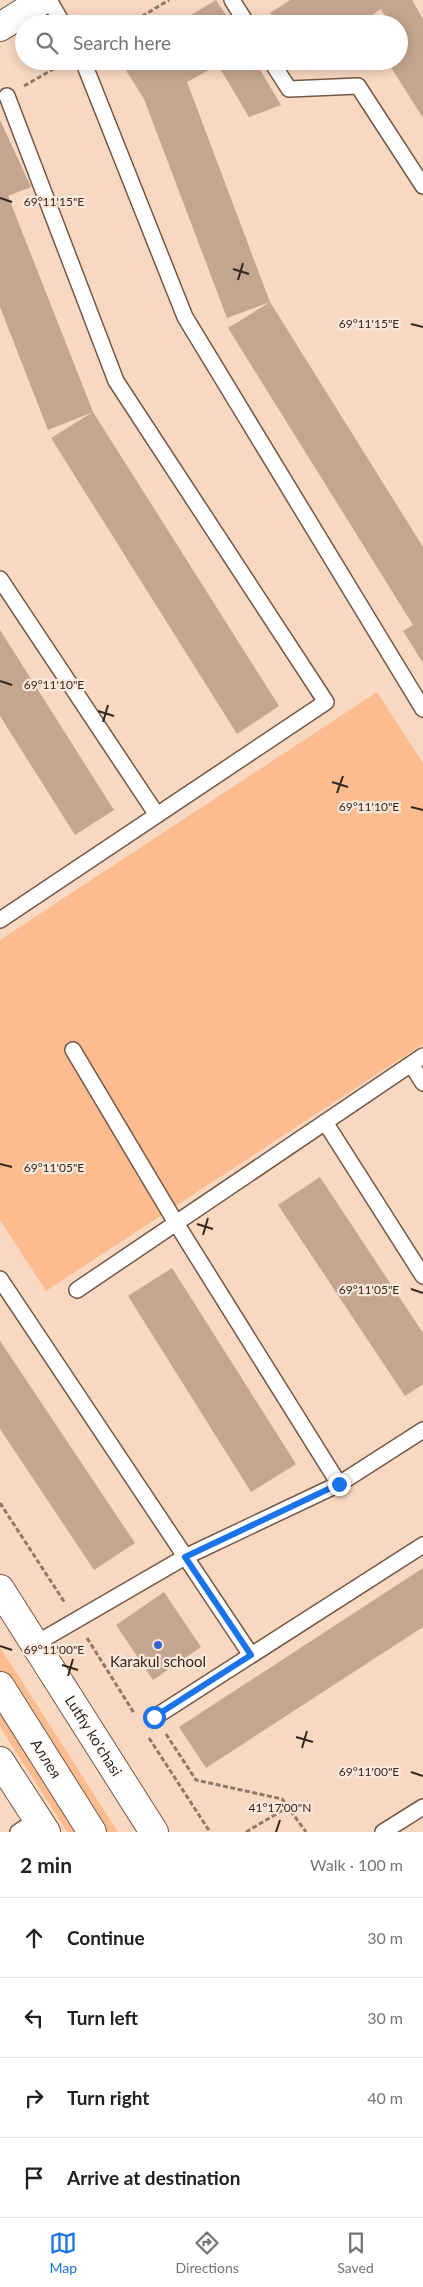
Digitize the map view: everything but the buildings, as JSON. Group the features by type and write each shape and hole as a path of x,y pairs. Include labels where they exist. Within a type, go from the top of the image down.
{"main road":[{"path":"19,15 43,0"},
{"path":"0,27 15,18"},
{"name":"Lutfiy ko'chasi","path":"0,1589 154,1832"},
{"name":"Аллея","path":"0,1686 92,1832"},
{"path":"0,1761 34,1828"}],"lane":[{"path":"49,0 58,15"},
{"path":"232,0 241,15"},
{"path":"88,70 186,317 423,709"},
{"path":"277,70 289,89 358,86 423,186"},
{"path":"0,920 326,702 116,381 7,96"},
{"path":"0,579 157,815"},
{"path":"73,1050 176,1223 339,1484"},
{"path":"77,1290 417,1060 423,1083"},
{"path":"325,1122 423,1276"},
{"path":"0,1279 251,1655"},
{"path":"36,1644 185,1557 339,1484 423,1430"},
{"path":"154,1717 423,1545"},
{"path":"383,1832 423,1807"}],"path":[{"path":"144,15 168,0"},
{"path":"7,96 51,70"},
{"path":"0,1503 76,1620 136,1718"},
{"path":"154,1717 196,1780 282,1799 306,1832"},
{"path":"147,1734 210,1832"},
{"path":"246,1832 288,1807"}],"shaded area":[{"path":"377,692 423,763 423,1044 46,1291 0,1220 0,940"},
{"path":"0,1647 118,1832 67,1832 0,1727"}],"place":[{"name":"Karakul school","path":"158,1645"}],"route":[{"path":"154,1717 251,1655 185,1557 339,1484"}]}
